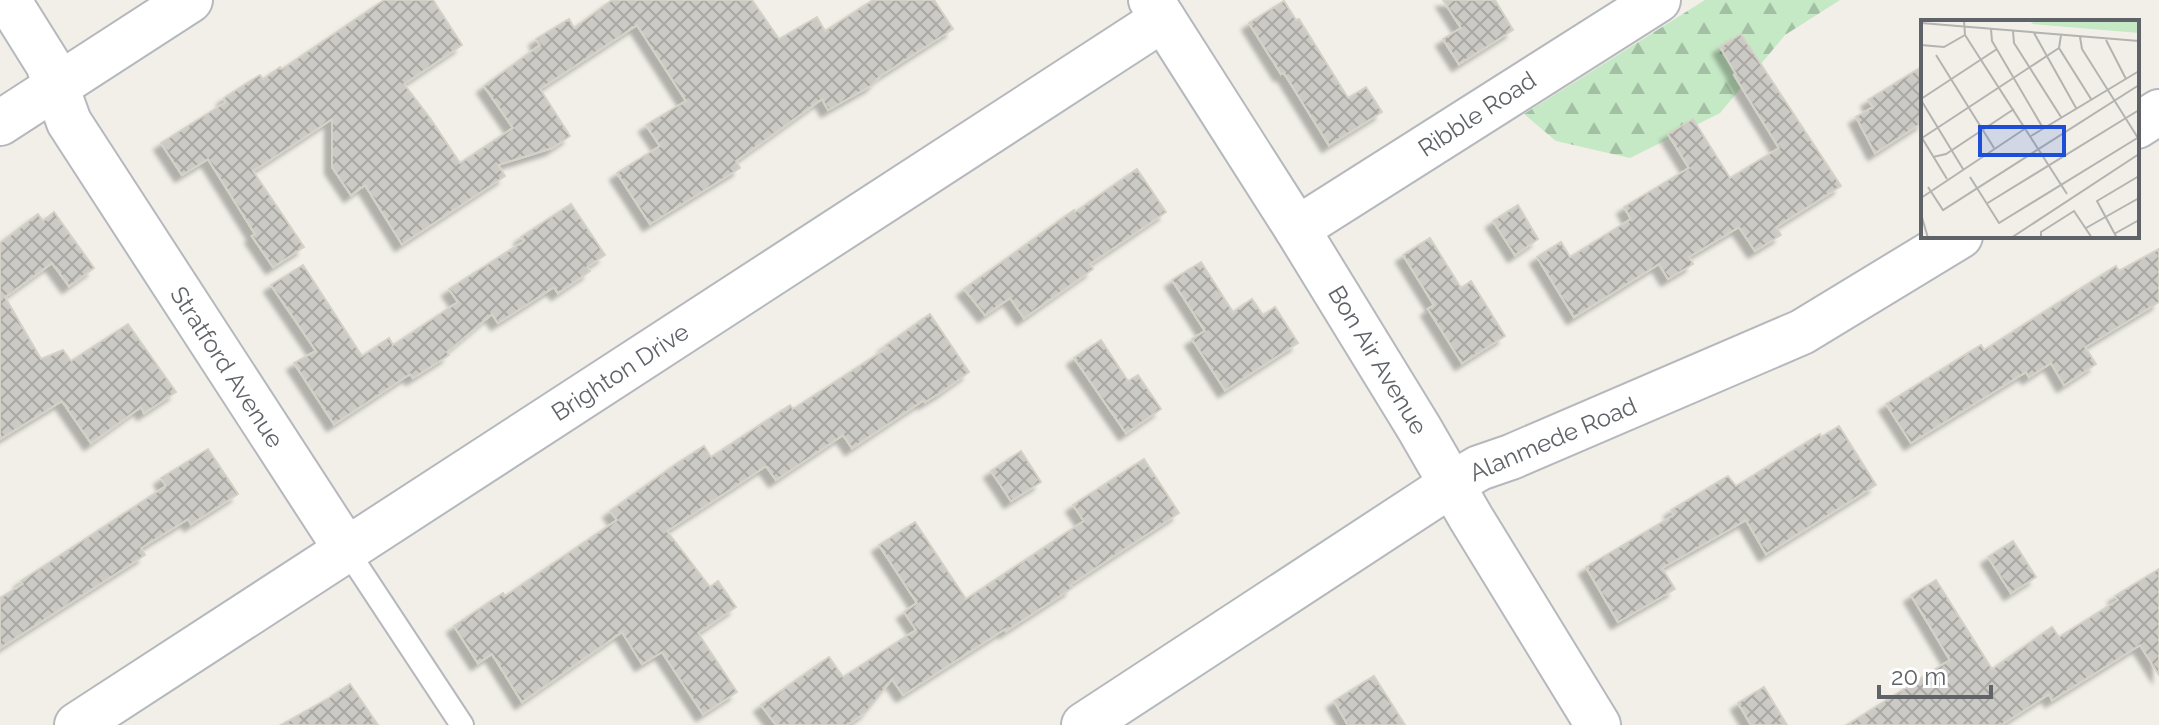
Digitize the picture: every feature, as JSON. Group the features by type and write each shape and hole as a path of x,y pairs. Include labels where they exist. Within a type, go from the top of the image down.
{"street":[{"name":"Stratford Avenue","path":"8,0 48,64 69,122 346,549"},
{"path":"0,123 190,0"},
{"name":"Ribble Road","path":"1297,229 1606,13 1658,0"},
{"name":"Bon Air Avenue","path":"1157,9 1297,229 1598,725"},
{"name":"Brighton Drive","path":"77,725 401,515 1157,9"},
{"path":"2139,125 2159,112"},
{"name":"Alanmede Road","path":"1084,725 1479,468 1802,332 1957,238"}],"lane":[{"name":"Stratford Avenue","path":"346,549 462,725"}],"green space":[{"path":"1705,0 1840,0 1785,35 1720,113 1630,158 1556,141 1524,114"}],"building":[{"path":"384,0 433,0 462,45 404,84 460,163 513,128 484,86 540,45 536,39 569,19 574,28 612,0 752,0 779,39 817,17 825,31 873,0 934,0 953,29 880,76 872,85 828,110 822,99 736,161 740,168 650,224 617,173 660,146 646,125 686,101 637,25 540,89 570,136 552,148 498,165 505,176 402,244 365,185 351,195 332,167 332,119 253,171 304,247 273,267 208,159 182,175 161,143 226,102 224,98 247,83 260,75 263,79 280,67 282,69"},
{"path":"1443,0 1495,0 1513,30 1459,64 1443,39 1461,28"},
{"path":"1284,1 1296,20 1299,19 1348,98 1366,87 1382,112 1329,145 1249,23"},
{"path":"1741,34 1841,186 1776,227 1781,235 1755,251 1739,227 1689,257 1693,264 1668,279 1659,264 1574,317 1537,257 1561,242 1570,257 1631,219 1624,207 1689,168 1668,134 1693,119 1730,178 1779,148 1720,47"},
{"path":"1921,67 1921,123 1875,153 1856,117 1873,107 1868,100"},
{"path":"1137,169 1166,212 1090,264 1093,269 1024,318 1010,298 985,315 964,289"},
{"path":"571,204 605,255 587,267 590,271 558,293 554,287 498,323 492,314 447,352 449,355 413,378 410,374 334,424 294,363 316,351 271,285 303,265 362,356 389,338 393,345 458,302 449,289 524,241 521,237"},
{"path":"1518,205 1538,239 1515,255 1493,221"},
{"path":"54,212 94,268 69,286 52,263 5,297 41,359 63,350 71,361 128,324 176,392 144,413 141,407 91,443 62,401 0,439 0,243 38,214 43,221"},
{"path":"1430,238 1461,288 1471,281 1505,336 1462,363 1428,309 1434,305 1403,255"},
{"path":"2159,249 2159,302 2085,347 2096,364 2064,385 2051,363 2029,377 2026,372 1911,443 1886,404 1981,345 1984,350 2116,266 2119,271"},
{"path":"1201,262 1233,312 1252,299 1263,315 1275,307 1298,343 1225,390 1192,339 1205,331 1172,280"},
{"path":"930,314 969,372 852,448 843,435 776,480 766,466 667,531 710,587 718,581 736,607 698,633 737,692 703,714 662,652 642,664 622,632 522,702 492,654 478,663 454,626 503,593 505,596 617,520 610,511 676,464 704,446 711,457 790,405 793,409 887,348 885,346"},
{"path":"1101,340 1128,381 1138,375 1161,409 1126,433 1074,358"},
{"path":"1839,426 1876,485 1766,554 1746,520 1662,568 1675,589 1618,622 1586,567 1674,515 1671,510 1728,476 1736,486 1820,434 1821,437"},
{"path":"208,449 238,494 191,524 188,519 141,548 145,555 0,648 0,598 166,486 161,478"},
{"path":"1021,451 1041,482 1011,501 991,471"},
{"path":"1144,459 1179,513 1006,631 903,695 892,679 866,712 847,725 776,725 761,705 829,657 843,677 916,630 904,612 917,603 879,545 915,522 966,599 1084,521 1073,505"},
{"path":"2013,541 2036,577 2011,593 1988,557"},
{"path":"2159,569 2159,675 2140,645 2052,700 2049,694 2001,725 1847,725 1950,660 1911,595 1936,580 1992,669 2052,627 2059,637 2118,600 2115,596"},
{"path":"1374,676 1405,725 1348,725 1334,701"},
{"path":"350,684 378,725 281,725 329,698"},
{"path":"1764,687 1787,725 1751,725 1738,703"}]}
